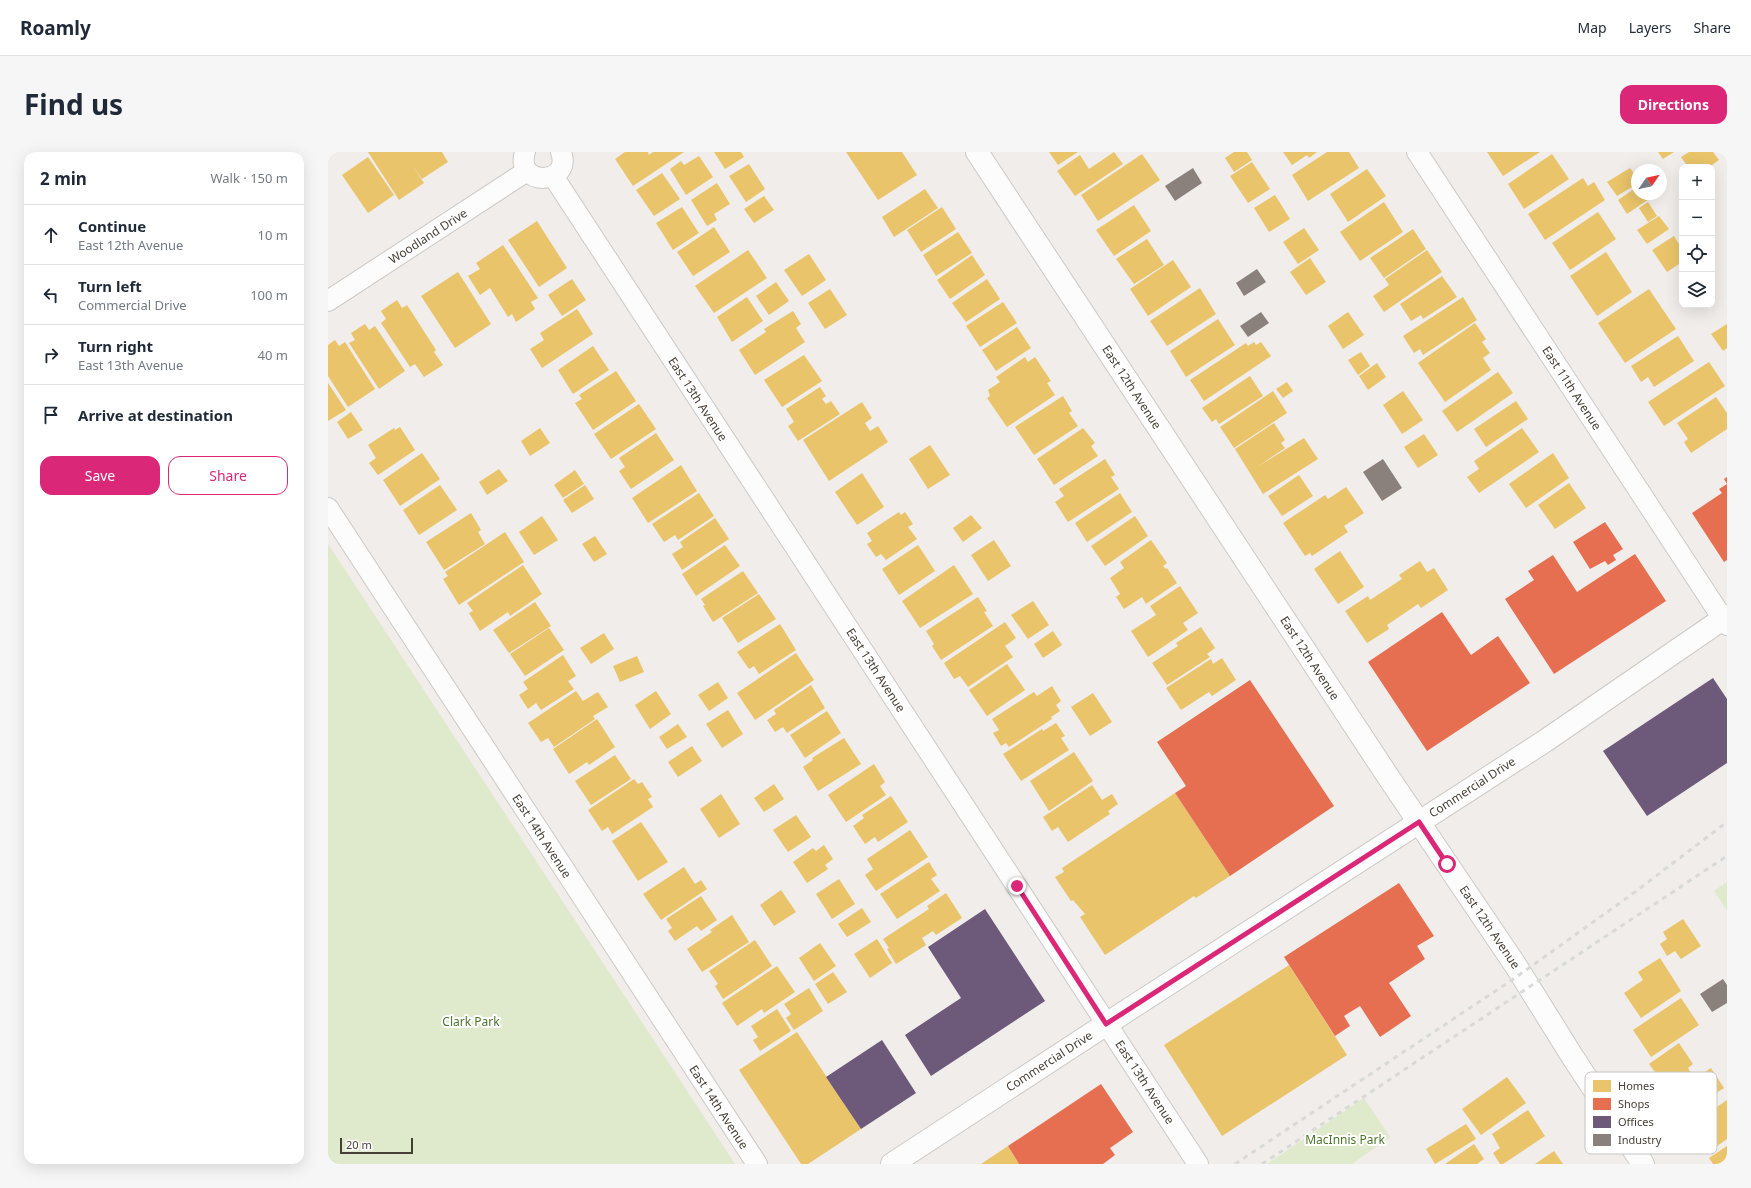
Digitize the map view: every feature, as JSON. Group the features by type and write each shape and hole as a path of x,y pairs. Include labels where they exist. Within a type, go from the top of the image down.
{"street":[{"path":"526,161 539,178 546,179 559,172 562,164 561,152"},
{"name":"East 12th Avenue","path":"977,152 1419,822 1516,966 1585,1076"},
{"name":"East 11th Avenue","path":"1417,152 1726,620"},
{"name":"Woodland Drive","path":"328,301 526,161"},
{"name":"East 13th Avenue","path":"553,176 1198,1164"},
{"name":"East 14th Avenue","path":"328,508 757,1164"},
{"name":"Commercial Drive","path":"892,1164 1545,741 1726,620"},
{"name":"East 12th Avenue","path":"1636,1154 1643,1164"}],"green space":[{"name":"Clark Park","path":"328,544 735,1164 328,1164"},
{"path":"1727,882 1727,910 1714,891"},
{"name":"MacInnis Park","path":"1364,1098 1390,1137 1352,1164 1267,1164"}],"building: Homes":[{"path":"368,152 442,152 448,162 422,179 412,165 424,183 399,200"},
{"path":"625,152 648,152 649,155 653,152 684,152 633,186 615,159"},
{"path":"714,152 741,152 744,157 725,169"},
{"path":"846,152 902,152 917,175 878,200"},
{"path":"1049,152 1078,152 1058,165"},
{"path":"1114,152 1123,164 1075,196 1057,171 1080,155 1089,169"},
{"path":"1234,152 1247,152 1252,160 1234,172 1225,158"},
{"path":"1283,152 1317,152 1309,158 1307,155 1292,165"},
{"path":"1327,152 1349,152 1359,168 1308,201 1292,175"},
{"path":"1487,152 1540,152 1503,176"},
{"path":"1658,152 1674,152 1663,159"},
{"path":"1689,152 1713,152 1719,160 1713,164 1686,164 1681,157"},
{"path":"1142,154 1160,180 1098,221 1081,195"},
{"path":"1552,154 1569,179 1524,209 1508,184"},
{"path":"699,156 713,177 686,195 670,169 681,161 684,165"},
{"path":"368,157 394,195 368,213 342,175"},
{"path":"1252,162 1270,189 1248,203 1230,176"},
{"path":"749,164 765,189 746,202 729,176"},
{"path":"1630,168 1631,169 1631,188 1617,196 1607,182"},
{"path":"1367,169 1386,196 1348,222 1330,194"},
{"path":"662,173 680,199 654,216 636,190"},
{"path":"1583,178 1588,186 1594,182 1605,200 1545,240 1528,214"},
{"path":"717,183 730,204 714,214 717,220 707,226 691,200"},
{"path":"925,189 938,208 894,237 882,217"},
{"path":"1631,191 1631,200 1648,200 1627,214 1618,200"},
{"path":"1275,195 1290,219 1269,232 1254,208"},
{"path":"764,196 774,210 754,223 744,209"},
{"path":"1384,202 1403,232 1360,261 1340,232"},
{"path":"1648,202 1657,216 1648,222 1639,208"},
{"path":"1134,205 1151,231 1114,256 1096,230"},
{"path":"682,207 699,233 673,250 656,223"},
{"path":"942,207 956,229 921,252 907,230"},
{"path":"1598,212 1616,239 1570,270 1552,243"},
{"path":"1659,216 1669,229 1647,244 1637,230"},
{"path":"537,221 567,268 539,287 508,240"},
{"path":"714,227 730,252 693,276 677,252"},
{"path":"1304,228 1319,250 1298,264 1283,242"},
{"path":"1413,229 1426,249 1384,278 1370,258"},
{"path":"958,232 972,253 936,276 923,255"},
{"path":"1674,236 1679,244 1679,264 1667,272 1652,250"},
{"path":"1147,239 1164,265 1134,284 1116,259"},
{"path":"503,245 538,298 531,302 535,309 516,322 512,314 508,317 490,288 480,295 468,276 480,269 476,263"},
{"path":"748,250 767,278 714,313 695,286"},
{"path":"1427,250 1442,272 1384,312 1373,296 1389,285 1385,279"},
{"path":"1606,252 1632,292 1597,316 1570,276"},
{"path":"809,254 826,280 802,296 784,270"},
{"path":"972,255 985,275 950,299 937,280"},
{"path":"1310,258 1326,282 1306,295 1290,272"},
{"path":"1173,260 1191,287 1148,316 1130,289"},
{"path":"458,272 491,324 455,348 421,296"},
{"path":"1442,276 1457,297 1423,319 1421,315 1411,321 1400,304"},
{"path":"572,279 586,300 562,316 548,295"},
{"path":"987,279 1000,299 966,322 952,303"},
{"path":"776,282 789,301 769,315 756,296"},
{"path":"1200,288 1216,314 1167,346 1150,321"},
{"path":"830,289 847,315 825,329 808,303"},
{"path":"1649,289 1676,329 1625,363 1598,323"},
{"path":"747,297 763,321 732,342 717,317"},
{"path":"1463,297 1477,320 1423,355 1420,349 1414,353 1403,336"},
{"path":"397,300 402,308 407,305 436,350 434,352 443,365 424,377 415,364 410,367 381,323 386,319 381,311"},
{"path":"1003,302 1017,323 980,347 966,326"},
{"path":"577,309 593,334 542,368 530,349 544,340 540,333"},
{"path":"793,311 801,324 796,328 805,342 755,375 739,350 766,332 764,329"},
{"path":"1348,312 1364,335 1343,349 1328,326"},
{"path":"1218,319 1235,345 1186,377 1170,351"},
{"path":"1475,323 1486,339 1482,342 1490,353 1483,358 1491,370 1445,402 1418,363"},
{"path":"365,324 369,330 375,326 405,371 379,389 349,343 355,340 351,333"},
{"path":"1727,324 1727,348 1723,351 1711,334"},
{"path":"1017,327 1031,348 996,371 982,350"},
{"path":"1678,336 1694,361 1654,387 1648,377 1641,382 1631,366"},
{"path":"335,340 339,346 345,342 375,389 348,407 328,376 328,345"},
{"path":"1254,342 1256,345 1261,342 1271,356 1204,401 1190,380 1246,343 1248,346"},
{"path":"593,346 609,370 573,394 558,370"},
{"path":"1361,352 1370,366 1358,375 1348,360"},
{"path":"804,355 822,381 782,407 764,380"},
{"path":"1025,357 1028,362 1035,357 1051,381 1047,383 1055,395 1007,427 987,398 990,396 988,390 1000,382 996,377"},
{"path":"1709,362 1725,386 1664,426 1648,402"},
{"path":"1377,363 1386,377 1368,390 1359,376"},
{"path":"616,371 636,401 593,430 575,403 582,399 579,395"},
{"path":"1498,372 1513,393 1457,432 1442,411"},
{"path":"1250,376 1263,396 1219,424 1216,419 1212,422 1202,408"},
{"path":"1287,382 1293,391 1283,398 1276,389"},
{"path":"328,383 346,410 328,421"},
{"path":"820,387 826,396 822,399 826,404 831,401 840,414 798,441 788,426 794,422 786,409"},
{"path":"1273,391 1287,413 1234,448 1220,427"},
{"path":"1403,391 1423,420 1402,434 1383,405"},
{"path":"1063,396 1072,411 1069,413 1078,426 1034,455 1015,427"},
{"path":"1716,397 1727,413 1727,429 1691,453 1684,442 1688,439 1677,423"},
{"path":"1516,401 1528,419 1486,447 1474,429"},
{"path":"862,402 872,418 865,423 870,431 878,426 888,442 829,481 803,440"},
{"path":"639,404 656,429 611,459 594,434"},
{"path":"351,412 363,430 348,439 337,422"},
{"path":"1274,423 1285,440 1281,443 1285,448 1257,467 1304,438 1318,459 1263,494 1235,449"},
{"path":"400,427 415,450 378,475 369,463 376,458 368,445 394,428 395,430"},
{"path":"540,428 550,443 530,456 521,441"},
{"path":"1083,428 1095,443 1091,446 1098,456 1054,485 1037,459"},
{"path":"1522,428 1539,452 1479,493 1467,477 1479,469 1474,461"},
{"path":"656,433 674,460 631,489 619,471 625,467 619,458"},
{"path":"1424,434 1438,455 1418,468 1404,447"},
{"path":"930,445 950,475 928,489 909,459"},
{"path":"422,453 440,479 400,506 383,480"},
{"path":"1553,453 1569,478 1526,508 1509,484"},
{"path":"1105,459 1115,475 1111,477 1119,489 1068,522 1055,502 1064,496 1059,489"},
{"path":"681,465 697,491 648,523 632,498"},
{"path":"499,469 508,481 487,495 479,482"},
{"path":"575,470 584,484 563,498 554,485"},
{"path":"862,473 884,507 857,525 835,492"},
{"path":"1299,475 1313,496 1282,516 1268,496"},
{"path":"1569,483 1586,508 1555,529 1538,505"},
{"path":"440,485 457,510 419,535 403,510"},
{"path":"585,485 594,499 572,513 563,500"},
{"path":"1346,487 1364,513 1344,526 1348,532 1312,556 1310,553 1305,556 1283,523 1325,495 1328,499"},
{"path":"699,493 714,516 678,540 675,535 664,542 652,524"},
{"path":"1120,493 1132,512 1087,542 1075,523"},
{"path":"899,512 901,515 905,512 913,524 908,527 917,539 886,560 881,554 876,557 867,544 872,541 867,533"},
{"path":"471,513 481,530 478,532 485,544 444,570 426,542"},
{"path":"971,515 982,528 963,542 953,528"},
{"path":"542,516 558,540 534,555 519,532"},
{"path":"1135,516 1148,536 1105,566 1091,546"},
{"path":"715,518 729,539 682,570 672,554 683,547 680,542"},
{"path":"505,532 524,562 459,605 443,579 448,576 445,572"},
{"path":"595,536 607,554 594,562 582,544"},
{"path":"994,540 1011,566 988,581 971,555"},
{"path":"1151,540 1167,563 1163,566 1166,569 1167,568 1177,583 1146,604 1142,597 1124,609 1116,597 1120,594 1110,578 1124,568 1120,562"},
{"path":"725,545 740,566 696,596 682,574"},
{"path":"918,545 935,571 899,595 882,569"},
{"path":"1340,551 1364,587 1338,604 1314,569"},
{"path":"1420,561 1427,572 1434,568 1448,590 1421,608 1418,604 1387,625 1389,629 1367,643 1345,611 1368,596 1370,600 1402,579 1399,575"},
{"path":"523,565 542,594 510,616 508,612 480,631 469,613 473,611 467,603"},
{"path":"954,565 973,594 920,628 902,601"},
{"path":"743,571 758,593 713,622 703,606 705,605 701,599"},
{"path":"1180,586 1198,613 1183,623 1188,630 1148,657 1131,631 1156,615 1150,606"},
{"path":"759,594 776,619 738,643 722,618"},
{"path":"978,597 987,611 984,612 993,626 941,660 932,646 934,644 926,631"},
{"path":"1033,601 1049,625 1028,639 1011,615"},
{"path":"535,602 551,626 509,653 493,630"},
{"path":"1005,622 1016,638 1005,646 1013,657 968,687 960,676 954,679 944,663"},
{"path":"780,624 796,650 759,674 754,666 749,669 737,652"},
{"path":"1201,627 1215,648 1207,654 1210,657 1167,685 1152,663 1178,646 1176,643"},
{"path":"549,628 564,650 525,676 510,654"},
{"path":"1053,631 1062,645 1043,658 1034,644"},
{"path":"604,633 614,649 591,664 580,648"},
{"path":"796,653 814,680 755,720 737,693"},
{"path":"563,655 576,676 568,681 574,689 541,710 536,703 528,709 519,695 528,689 523,682"},
{"path":"637,656 644,672 620,682 613,666"},
{"path":"1222,658 1236,680 1212,696 1209,692 1181,710 1166,688 1211,659 1213,664"},
{"path":"1007,664 1025,690 987,716 969,690"},
{"path":"718,682 728,698 709,711 698,695"},
{"path":"811,685 825,708 787,733 783,727 775,732 767,720 776,714 774,710"},
{"path":"1052,686 1061,701 1056,705 1060,711 1051,717 1052,719 1009,747 1006,743 1001,746 993,733 999,730 992,719 1034,692 1037,696"},
{"path":"576,691 583,701 598,692 608,707 593,716 595,719 554,747 548,738 541,742 528,723"},
{"path":"656,691 671,714 650,729 635,705"},
{"path":"1093,693 1112,722 1090,736 1071,707"},
{"path":"728,710 743,734 722,748 706,724"},
{"path":"827,711 841,733 805,758 790,735"},
{"path":"597,719 615,747 589,765 587,762 569,774 553,749"},
{"path":"1056,723 1065,736 1061,738 1069,750 1021,781 1003,754 1042,729 1043,731"},
{"path":"678,724 687,737 667,749 659,737"},
{"path":"844,738 861,764 818,791 803,767 813,760 812,758"},
{"path":"692,746 702,761 678,777 668,762"},
{"path":"1074,752 1093,781 1049,811 1030,781"},
{"path":"615,755 631,779 591,805 575,781"},
{"path":"874,764 885,782 880,786 886,795 846,822 828,795"},
{"path":"634,779 638,784 642,782 652,797 648,799 653,807 612,834 608,827 602,831 588,810"},
{"path":"774,784 784,799 764,812 754,798"},
{"path":"1092,785 1102,800 1112,794 1118,804 1108,811 1110,814 1068,842 1058,827 1052,831 1043,817"},
{"path":"1175,793 1230,876 1196,898 1194,896 1105,955 1080,917 1085,914 1073,900 1071,901 1055,877 1064,872 1062,868"},
{"path":"721,794 740,824 719,838 700,809"},
{"path":"891,796 908,822 878,842 875,837 865,844 853,826 864,818 862,815"},
{"path":"796,815 811,837 788,852 773,830"},
{"path":"641,822 668,862 638,881 612,841"},
{"path":"910,830 928,857 876,891 865,875 873,869 867,859"},
{"path":"824,845 833,859 825,865 828,869 807,883 793,862 813,848 816,851"},
{"path":"929,862 937,875 931,879 940,891 897,919 880,894"},
{"path":"684,867 695,884 701,880 707,889 661,920 643,894"},
{"path":"839,879 855,904 832,919 816,894"},
{"path":"781,890 796,912 774,926 760,905"},
{"path":"946,893 962,918 936,935 933,931 922,938 926,945 896,964 883,939 929,909 927,906"},
{"path":"701,896 717,920 701,931 697,926 675,941 668,931 672,928 666,919"},
{"path":"862,908 871,922 847,937 838,924"},
{"path":"732,915 749,942 702,972 687,949 712,932 710,930"},
{"path":"1683,919 1701,946 1681,959 1675,951 1667,956 1660,944 1667,939 1663,932"},
{"path":"877,939 892,963 870,978 854,954"},
{"path":"755,940 772,966 723,999 715,986 718,984 709,971"},
{"path":"820,943 836,966 814,981 799,958"},
{"path":"1660,958 1681,991 1641,1018 1624,993 1643,980 1638,972"},
{"path":"1289,965 1347,1055 1222,1136 1164,1045"},
{"path":"777,966 795,992 764,1013 762,1009 737,1026 722,1003"},
{"path":"833,972 847,992 828,1004 815,984"},
{"path":"809,988 823,1011 794,1030 786,1018 791,1014 784,1004"},
{"path":"1681,998 1699,1025 1651,1057 1633,1030"},
{"path":"777,1009 791,1031 760,1051 753,1040 758,1037 751,1026"},
{"path":"797,1032 861,1129 808,1164 801,1164 739,1070"},
{"path":"1679,1043 1693,1064 1688,1068 1690,1072 1655,1072 1649,1064"},
{"path":"1711,1068 1714,1072 1705,1072"},
{"path":"1507,1077 1526,1103 1481,1135 1462,1109"},
{"path":"1717,1077 1724,1088 1717,1093"},
{"path":"1727,1100 1727,1139 1717,1146 1717,1107"},
{"path":"1528,1110 1545,1136 1503,1164 1500,1164 1493,1153 1500,1148 1492,1134"},
{"path":"1466,1124 1476,1139 1435,1164 1426,1149"},
{"path":"1474,1144 1484,1159 1477,1164 1445,1164"},
{"path":"1008,1146 1019,1164 981,1164"},
{"path":"1727,1146 1727,1164 1713,1164 1709,1158"},
{"path":"1554,1151 1563,1164 1535,1164"}],"building: Shops":[{"path":"1727,477 1727,484 1724,479"},
{"path":"1727,484 1727,560 1724,562 1692,513 1722,493 1719,489"},
{"path":"1605,522 1623,549 1613,555 1616,560 1608,565 1605,561 1590,569 1573,542"},
{"path":"1635,554 1666,601 1554,674 1505,599 1534,580 1528,571 1553,555 1577,592"},
{"path":"1442,612 1471,655 1498,636 1530,683 1427,751 1368,662"},
{"path":"1250,680 1334,806 1230,876 1175,793 1186,786 1157,742"},
{"path":"1399,883 1434,936 1417,946 1425,959 1389,983 1411,1016 1380,1037 1360,1006 1344,1016 1350,1026 1335,1036 1284,957"},
{"path":"1101,1084 1133,1132 1110,1148 1115,1155 1103,1164 1019,1164 1008,1146"}],"building: Offices":[{"path":"1713,678 1727,699 1727,763 1647,816 1603,751"},
{"path":"985,909 1045,1001 931,1076 905,1035 961,998 928,947"},
{"path":"882,1040 916,1093 861,1129 826,1077"}],"building: Industry":[{"path":"1193,168 1202,183 1175,201 1165,186"},
{"path":"1257,269 1266,282 1244,296 1236,283"},
{"path":"1261,312 1269,323 1248,337 1240,326"},
{"path":"1383,459 1402,488 1382,501 1363,472"},
{"path":"1723,979 1727,985 1727,1003 1712,1012 1700,994"}],"railway":[{"path":"1235,1164 1512,980 1631,895 1727,822"},
{"path":"1262,1164 1727,856"}],"route":[{"path":"1017,886 1106,1024 1419,822 1447,864"}]}
